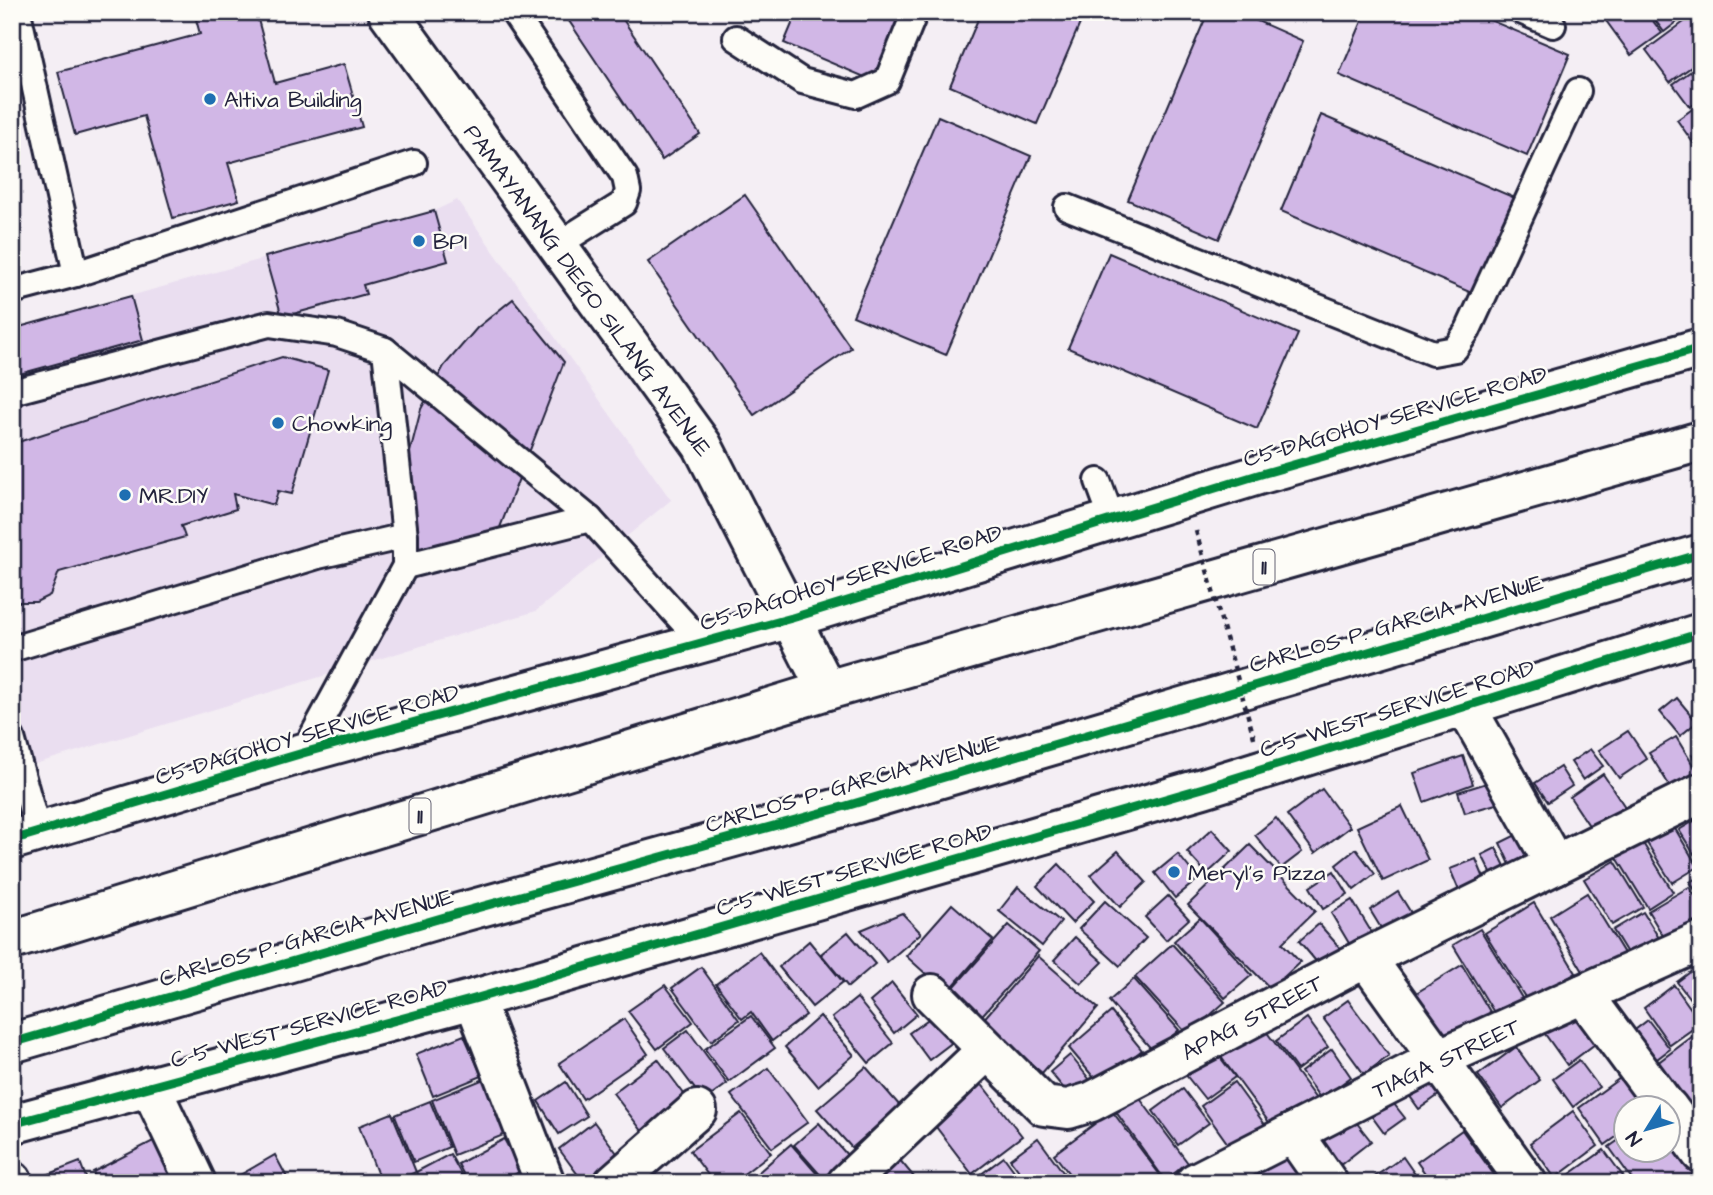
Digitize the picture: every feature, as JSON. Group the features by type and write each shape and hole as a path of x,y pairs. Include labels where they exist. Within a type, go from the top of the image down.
{"street":[{"name":"PAMAYANANG DIEGO SILANG AVENUE","path":"388,12 702,445 827,690"},
{"name":"C5-DAGOHOY SERVICE ROAD","path":"25,836 303,753 792,618 1112,519 1701,348"},
{"name":"11","path":"12,940 827,690 1701,441"},
{"name":"CARLOS P. GARCIA AVENUE","path":"12,1043 415,925 846,806 1701,554"},
{"name":"C-5 WEST SERVICE ROAD","path":"12,1124 474,999 1203,788 1701,633"},
{"path":"1466,707 1555,865"},
{"name":"APAG STREET","path":"932,994 986,1051 1044,1106 1068,1109 1091,1102 1366,958 1701,793"},
{"name":"TIAGA STREET","path":"1195,1183 1440,1058 1701,941"},
{"path":"1366,958 1527,1183"},
{"path":"1584,994 1657,1094"},
{"path":"474,999 545,1183"},
{"path":"847,1183 986,1051"},
{"path":"150,1086 196,1183"},
{"path":"614,1183 697,1110"},
{"path":"1682,1128 1701,1153"},
{"path":"1293,1133 1328,1183"}],"lane":[{"path":"18,12 76,274"},
{"path":"513,12 625,177 628,191 624,203 557,246"},
{"path":"736,38 802,81 856,95 887,81 915,12"},
{"path":"1523,12 1553,24"},
{"path":"1067,208 1433,353 1455,349 1468,330 1578,91"},
{"path":"12,291 76,274 414,163"},
{"path":"12,392 269,324 337,334 386,350 590,519 702,643"},
{"path":"303,753 405,566 405,536 386,350"},
{"path":"1098,481 1112,519"},
{"path":"405,566 590,519"},
{"path":"12,649 318,556 405,536"},
{"path":"12,738 25,836"}],"path":[{"path":"1196,531 1255,741"}],"shaded area":[{"path":"457,200 671,500 536,611 12,771 12,329 434,211"}],"building":[{"name":"Altiva Building","path":"194,12 256,12 275,83 344,64 362,127 228,163 239,200 173,218 144,116 75,135 58,72 200,34"},
{"path":"563,12 618,12 700,134 662,160"},
{"path":"797,12 904,12 874,81 784,43"},
{"path":"981,12 1085,12 1037,124 950,86"},
{"path":"1208,12 1237,12 1303,41 1219,239 1128,200"},
{"path":"1366,12 1471,12 1570,54 1527,156 1339,75"},
{"path":"1612,12 1646,12 1662,33 1631,55 1604,18"},
{"path":"1649,12 1690,12 1664,32"},
{"path":"1692,16 1701,27 1701,60 1670,82 1646,50"},
{"path":"1701,64 1701,99 1690,107 1673,84"},
{"path":"1701,103 1701,144 1696,147 1677,120"},
{"path":"1321,115 1515,198 1474,294 1281,211"},
{"path":"938,116 1031,156 946,355 853,316"},
{"path":"745,195 851,348 754,415 648,262"},
{"path":"434,211 448,261 363,285 366,294 282,317 265,257"},
{"path":"1109,253 1298,334 1257,429 1068,348"},
{"path":"131,296 143,340 12,376 12,329"},
{"path":"513,299 564,362 494,543 415,557 408,460 421,409 444,366 477,328"},
{"path":"282,357 328,370 292,494 278,491 274,505 233,494 236,509 181,526 185,537 59,572 50,595 36,602 12,602 12,444"},
{"path":"1677,698 1697,722 1680,736 1660,712"},
{"path":"1628,731 1647,759 1619,778 1599,750"},
{"path":"1676,737 1698,773 1671,788 1649,753"},
{"path":"1590,749 1603,766 1583,780 1571,762"},
{"path":"1701,751 1701,772 1692,755"},
{"path":"1463,756 1473,784 1424,802 1414,773"},
{"path":"1560,767 1572,786 1548,802 1535,783"},
{"path":"1603,774 1627,810 1594,833 1570,797"},
{"path":"1490,782 1496,804 1465,813 1458,792"},
{"path":"1322,789 1350,827 1315,853 1287,815"},
{"path":"1402,806 1428,860 1383,881 1357,827"},
{"path":"1701,817 1701,865 1679,830"},
{"path":"1276,818 1302,852 1281,868 1255,835"},
{"path":"1674,827 1698,867 1672,883 1647,843"},
{"path":"1212,829 1232,851 1207,874 1187,852"},
{"path":"1524,831 1538,861 1514,873 1500,843"},
{"path":"1641,840 1673,892 1648,908 1616,856"},
{"path":"1250,845 1315,911 1282,943 1300,962 1271,989 1188,905"},
{"path":"1496,848 1507,870 1493,877 1482,855"},
{"path":"1356,849 1375,874 1354,890 1336,865"},
{"path":"1118,851 1146,882 1120,907 1091,875"},
{"path":"1178,854 1198,879 1175,898 1155,873"},
{"path":"1476,859 1486,883 1460,893 1450,869"},
{"path":"1615,861 1643,907 1612,925 1584,879"},
{"path":"1059,864 1094,901 1072,923 1037,886"},
{"path":"1334,871 1348,894 1323,909 1310,887"},
{"path":"1701,875 1701,900 1690,882"},
{"path":"1018,887 1061,922 1042,946 999,911"},
{"path":"1689,887 1701,905 1701,931 1671,949 1648,911"},
{"path":"1398,892 1413,916 1384,933 1370,910"},
{"path":"1587,893 1625,955 1587,978 1550,916"},
{"path":"1168,896 1189,919 1166,940 1145,917"},
{"path":"1352,900 1372,933 1350,945 1331,913"},
{"path":"1105,901 1146,938 1120,966 1079,929"},
{"path":"1534,903 1576,973 1528,1002 1485,933"},
{"path":"952,904 993,940 947,993 906,956"},
{"path":"1643,912 1662,943 1632,961 1613,930"},
{"path":"902,913 921,933 887,962 861,930"},
{"path":"1200,918 1252,975 1225,998 1174,941"},
{"path":"1319,924 1341,949 1320,966 1299,941"},
{"path":"1009,925 1039,951 977,1021 947,995"},
{"path":"1480,929 1525,1003 1498,1019 1453,945"},
{"path":"848,932 875,964 848,987 821,954"},
{"path":"1075,937 1103,962 1081,984 1054,960"},
{"path":"809,941 843,982 812,1007 779,967"},
{"path":"1172,944 1225,1002 1188,1035 1135,977"},
{"path":"759,952 806,1015 772,1041 751,1012 742,1019 716,984"},
{"path":"1038,956 1098,1008 1042,1073 982,1021"},
{"path":"1701,964 1701,1013 1677,982"},
{"path":"1462,965 1492,1015 1439,1047 1408,998"},
{"path":"701,967 739,1020 711,1041 672,988"},
{"path":"1134,979 1179,1030 1154,1052 1109,1001"},
{"path":"892,983 917,1014 894,1033 870,1002"},
{"path":"665,985 693,1022 657,1049 628,1011"},
{"path":"1674,985 1701,1023 1670,1045 1644,1008"},
{"path":"857,998 893,1043 869,1063 832,1018"},
{"path":"1580,998 1607,1035 1567,1065 1540,1027"},
{"path":"1348,1000 1389,1056 1364,1074 1323,1018"},
{"path":"1111,1012 1142,1050 1100,1085 1069,1048"},
{"path":"934,1015 954,1041 929,1060 909,1033"},
{"path":"751,1016 775,1048 729,1082 705,1049"},
{"path":"820,1016 854,1055 818,1086 785,1047"},
{"path":"1307,1018 1328,1047 1297,1070 1276,1041"},
{"path":"624,1019 648,1054 583,1099 559,1063"},
{"path":"1648,1020 1670,1049 1649,1065 1627,1036"},
{"path":"1263,1027 1316,1099 1274,1129 1221,1057"},
{"path":"688,1030 727,1084 704,1101 664,1048"},
{"path":"1701,1030 1701,1120 1699,1121 1682,1098 1682,1094 1679,1094 1656,1064"},
{"path":"464,1035 482,1076 433,1096 416,1054"},
{"path":"1516,1047 1540,1080 1502,1108 1478,1075"},
{"path":"1332,1049 1351,1077 1321,1099 1301,1072"},
{"path":"1216,1052 1235,1077 1205,1099 1185,1074"},
{"path":"1070,1055 1090,1080 1070,1096 1050,1072"},
{"path":"658,1059 690,1102 646,1136 613,1093"},
{"path":"1579,1060 1599,1087 1573,1107 1553,1079"},
{"path":"866,1067 900,1106 852,1148 817,1109"},
{"path":"768,1068 808,1122 772,1148 731,1095"},
{"path":"1429,1071 1443,1092 1419,1109 1404,1088"},
{"path":"1627,1073 1642,1094 1612,1094 1612,1140 1605,1145 1579,1108"},
{"path":"484,1079 506,1134 454,1155 432,1100"},
{"path":"566,1082 587,1116 559,1134 538,1101"},
{"path":"980,1082 1022,1136 972,1174 930,1119"},
{"path":"1234,1082 1266,1126 1233,1151 1201,1106"},
{"path":"1183,1089 1209,1123 1178,1145 1153,1111"},
{"path":"1138,1096 1188,1163 1165,1180 1116,1112"},
{"path":"1390,1099 1405,1118 1384,1133 1370,1114"},
{"path":"430,1101 449,1147 414,1162 395,1115"},
{"path":"1112,1111 1160,1175 1149,1183 1076,1183 1054,1154"},
{"path":"1573,1111 1598,1146 1555,1178 1530,1143"},
{"path":"392,1113 416,1172 390,1183 381,1183 359,1126"},
{"path":"741,1113 771,1153 732,1183 714,1183 690,1151"},
{"path":"1349,1113 1371,1141 1339,1166 1318,1138"},
{"path":"594,1122 622,1160 591,1183 584,1183 559,1149"},
{"path":"819,1123 848,1156 823,1178 794,1145"},
{"path":"1462,1130 1497,1179 1491,1183 1432,1183 1417,1162"},
{"path":"1038,1138 1068,1179 1063,1183 1028,1183 1010,1159"},
{"path":"157,1139 179,1183 98,1183 93,1172"},
{"path":"504,1139 521,1171 499,1183 468,1183 458,1164"},
{"path":"791,1144 825,1183 746,1183"},
{"path":"1286,1146 1309,1178 1302,1183 1241,1183 1238,1180"},
{"path":"1604,1150 1628,1183 1559,1183"},
{"path":"1682,1150 1697,1171 1681,1183 1635,1183 1621,1164 1682,1164"},
{"path":"450,1154 466,1183 422,1183 416,1172"},
{"path":"275,1155 290,1183 226,1183"},
{"path":"1004,1157 1023,1183 986,1183 980,1175"},
{"path":"1403,1157 1421,1183 1366,1183"},
{"path":"899,1159 919,1183 870,1183"},
{"path":"80,1162 88,1183 26,1183"},
{"path":"520,1174 525,1183 505,1183"},
{"path":"415,1175 419,1183 399,1183"}],"cycle path":[{"path":"12,840 303,753 792,618 1258,475 1701,348"},
{"path":"12,1043 455,914 846,806 1701,554"},
{"path":"12,1124 474,999 1203,788 1701,633"}],"place":[{"name":"Altiva Building","path":"210,99"},
{"name":"BPI","path":"419,241"},
{"name":"Chowking","path":"278,423"},
{"name":"MR.DIY","path":"125,495"},
{"name":"Meryl's Pizza","path":"1174,872"}]}
